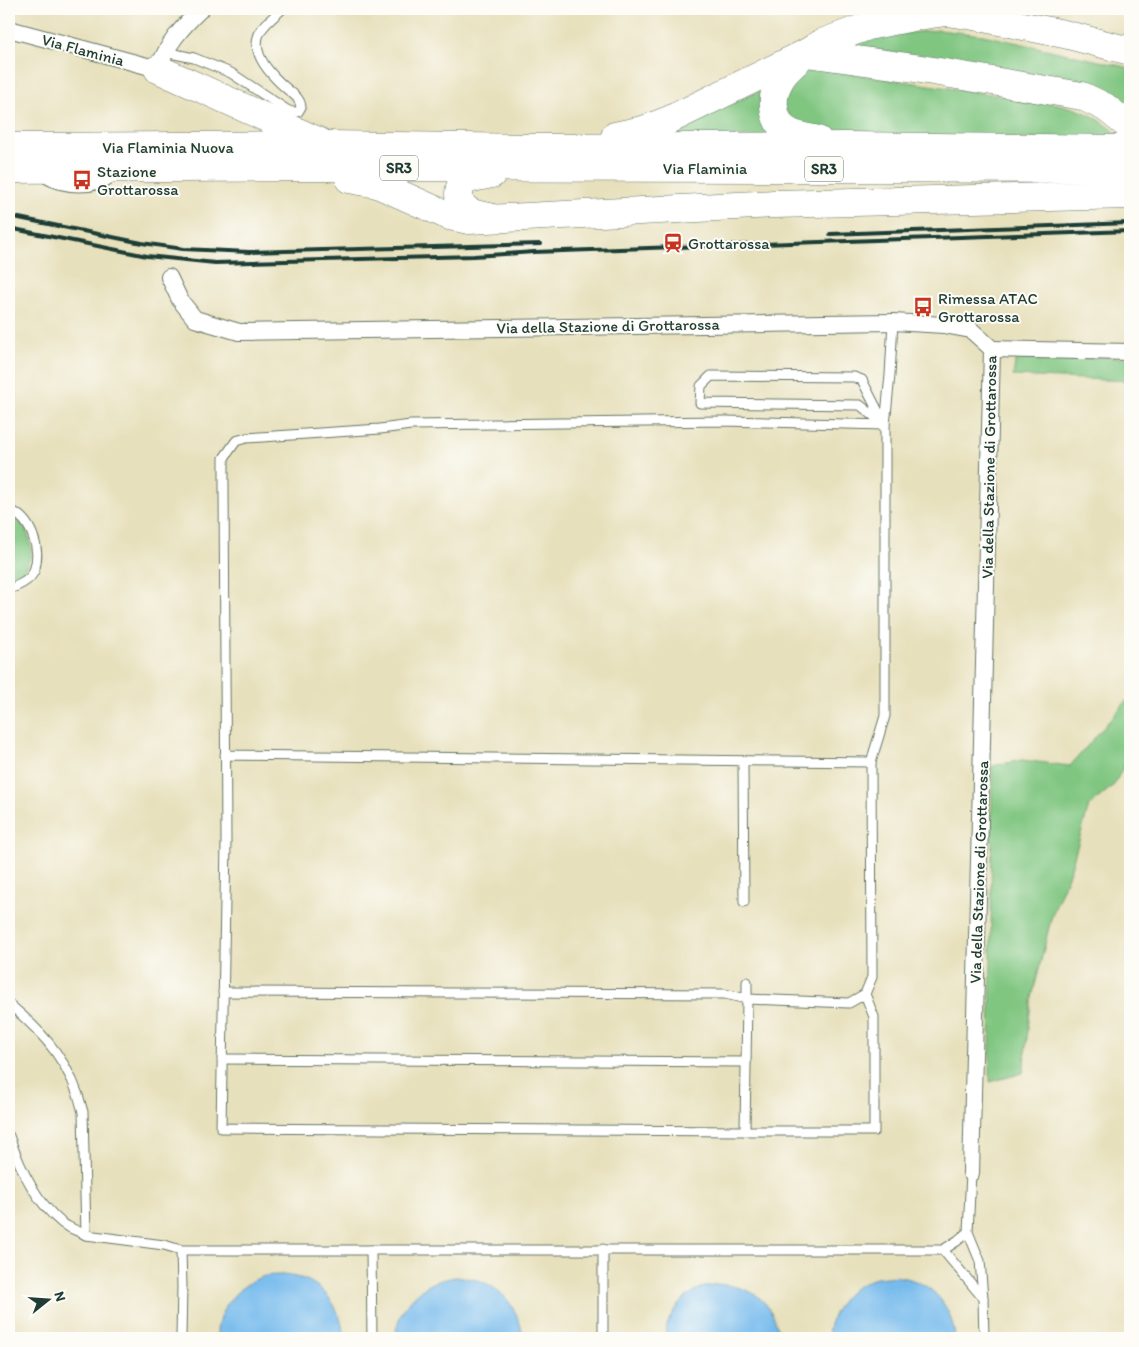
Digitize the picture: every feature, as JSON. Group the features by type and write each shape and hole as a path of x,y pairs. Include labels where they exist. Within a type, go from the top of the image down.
{"highway":[{"path":"497,219 474,214 461,204 459,190 462,184 524,158 648,129 806,53 822,43 868,26 946,12 1064,34 1130,51"},
{"path":"806,53 915,68 1082,96 1105,107 1130,127"},
{"path":"806,53 786,72 776,88 774,105 777,119 791,133 847,146"},
{"path":"161,61 328,146"},
{"name":"Via Flaminia","path":"328,146 524,158 1130,169"},
{"name":"Via Flaminia Nuova","path":"9,147 328,146"},
{"name":"Via Flaminia","path":"281,168 847,146 1130,149"},
{"path":"281,168 377,184 461,220 775,204 1130,195"},
{"name":"Via Flaminia Nuova","path":"21,170 281,168"}],"street":[{"path":"161,61 178,32 201,9"},
{"name":"Via Flaminia","path":"9,29 161,61"},
{"name":"Via della Stazione di Grottarossa","path":"169,277 180,300 195,319 239,332 892,322 944,325 971,330 992,349 971,1173"},
{"path":"992,349 1130,352"}],"lane":[{"path":"161,61 194,58 231,73 287,110 298,112 301,108 300,100 279,82 267,68 258,43 262,30 282,9"},
{"path":"223,992 725,994 747,999 849,1003 865,994 872,977 871,762 885,716 885,425 890,375 892,322"},
{"path":"711,376 854,377 862,380 885,425 860,405 700,403 701,386 711,376"},
{"path":"865,994 874,1017 874,1131 221,1128 225,755 224,458 236,441 261,436 380,429 410,424 725,421 885,425"},
{"path":"9,510 16,512 24,520 32,534 36,554 34,571 24,582 9,589"},
{"path":"225,755 871,762"},
{"path":"743,761 744,902"},
{"path":"745,1131 747,982"},
{"path":"10,1007 47,1040 59,1054 79,1094 83,1112 86,1235"},
{"path":"222,1059 746,1062"},
{"path":"9,1136 28,1179 45,1205 61,1222 86,1235 181,1250 943,1250 968,1232"},
{"path":"971,1173 968,1232 980,1261 984,1338"},
{"path":"603,1249 603,1338"},
{"path":"181,1250 181,1338"},
{"path":"371,1250 372,1338"},
{"path":"943,1250 983,1298"}],"green space":[{"path":"939,30 983,35 1130,68 1130,108 1098,87 1084,82 838,44 877,36"},
{"path":"821,69 1057,104 1087,113 1126,141 824,134 798,130 780,101 801,72"},
{"path":"761,90 761,110 779,137 662,136"},
{"path":"1016,356 1130,358 1130,381 1013,376"},
{"path":"9,517 27,532 30,539 31,555 21,573 9,581"},
{"path":"1130,697 1130,754 1114,785 1089,806 1070,871 1052,915 1031,1002 1023,1073 990,1082 992,766 1022,760 1070,766"}],"water":[{"path":"285,1275 313,1283 327,1295 337,1311 344,1338 217,1338 217,1328 224,1308 238,1292 246,1285 265,1276"},
{"path":"896,1276 910,1279 932,1290 948,1312 955,1338 828,1338 832,1318 842,1300 849,1293 867,1281"},
{"path":"455,1277 478,1280 496,1289 503,1295 514,1310 523,1338 396,1338 398,1321 411,1299 431,1284"},
{"path":"716,1284 741,1288 760,1298 772,1314 780,1338 665,1338 668,1323 679,1304 697,1290"}],"railway":[{"path":"9,216 142,243 183,249 249,252 541,244"},
{"path":"830,234 1130,223"},
{"path":"9,228 147,256 215,263 474,256 534,252 1130,231"}],"place":[{"name":"Stazione Grottarossa","path":"82,180"},
{"name":"Grottarossa","path":"673,243"},
{"name":"Rimessa ATAC Grottarossa","path":"923,307"}]}
